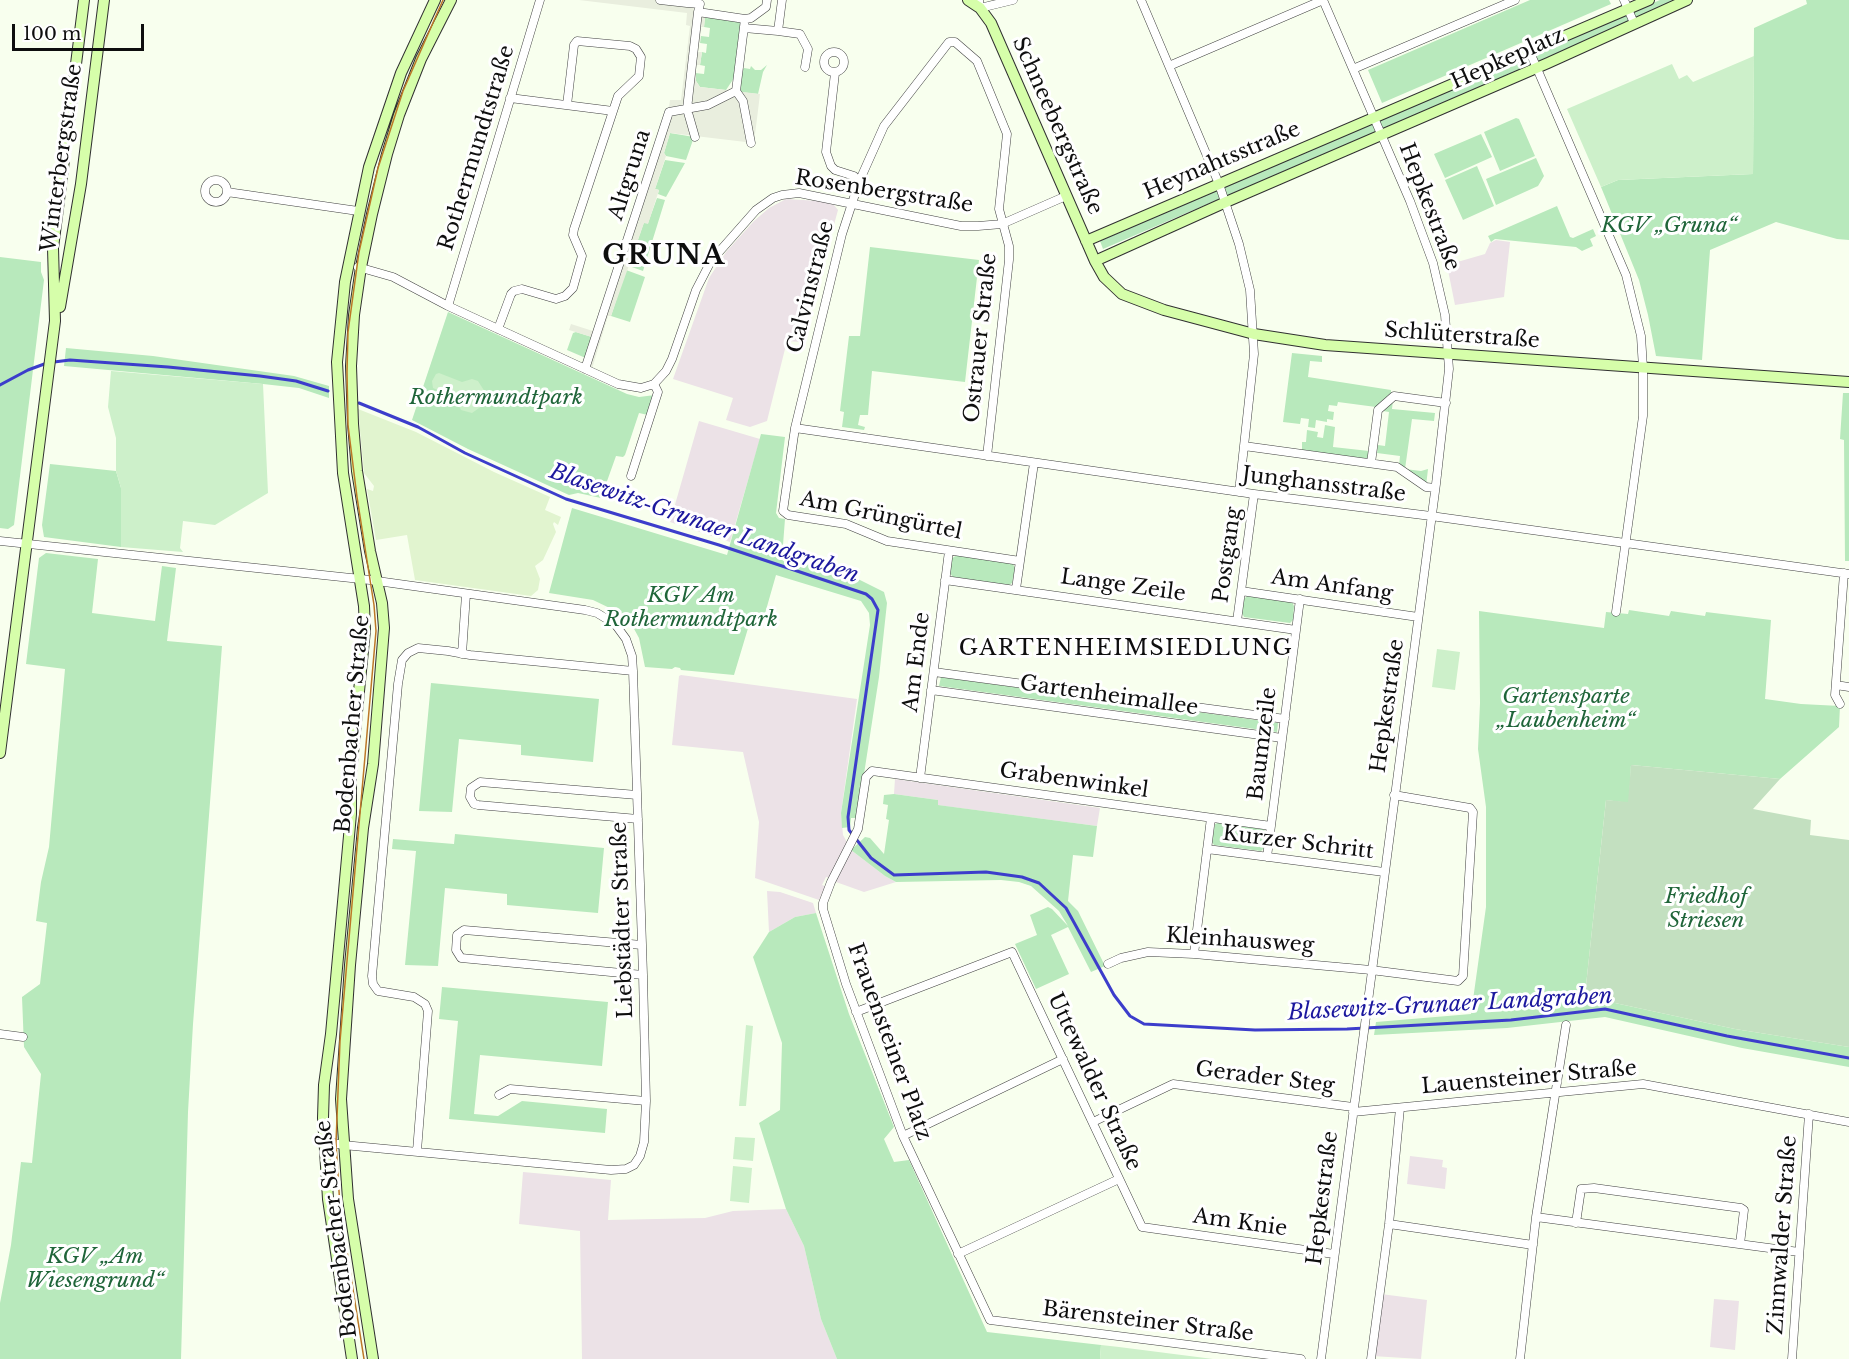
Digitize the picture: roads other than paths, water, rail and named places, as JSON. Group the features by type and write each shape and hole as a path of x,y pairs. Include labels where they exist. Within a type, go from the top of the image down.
{"street":[{"name":"Winterbergstraße","path":"0,753 3,708 55,321 53,248 84,0"},
{"name":"Winterbergstraße","path":"55,321 60,308 81,184 104,0"},
{"name":"Bodenbacher Straße","path":"352,1359 328,1199 324,1142 324,1085 333,1015 351,814 351,773 365,630 360,579 343,472 337,362 348,265 369,167 395,89 435,0"},
{"name":"Bodenbacher Straße","path":"373,1359 348,1199 341,1099 363,828 383,653 382,603 357,471 353,424 354,315 372,214 399,115 421,58 451,0"},
{"name":"Rothermundtstraße","path":"448,306 540,0"},
{"path":"660,0 700,4 687,109 695,137"},
{"path":"968,0 980,4 1013,0"},
{"path":"1141,0 1226,202 1250,290 1254,334 1252,383 1239,492"},
{"path":"1169,66 1323,0"},
{"name":"Hepkestraße","path":"1320,1359 1446,403 1448,354 1445,315 1436,272 1382,135 1323,0"},
{"path":"1353,69 1515,0"},
{"name":"Hepkeplatz","path":"1374,117 1529,50 1626,4 1649,0"},
{"name":"Hepkeplatz","path":"1382,135 1687,0"},
{"path":"698,12 745,19 751,18 767,4 782,2 778,31"},
{"name":"Schneebergstraße","path":"980,4 1095,261"},
{"path":"1626,4 1634,23"},
{"path":"745,19 736,92 743,101 751,143"},
{"path":"744,28 800,34 807,49 805,68"},
{"path":"498,329 514,291 522,289 556,299 565,296 573,288 582,256 573,235 574,229 618,96 639,76 641,57 636,49 630,46 577,41 574,45 567,105"},
{"name":"Calvinstraße","path":"795,428 842,234 859,182 884,126 946,44 952,42 976,61 1007,131 999,209 1002,224"},
{"path":"1529,50 1629,284 1638,318 1643,368 1642,416 1616,612"},
{"path":"835,73 826,152 835,170 854,176 859,182"},
{"name":"Altgruna","path":"585,369 669,112 708,105 736,92"},
{"path":"510,98 613,111"},
{"name":"Heynahtsstraße","path":"1086,241 1374,117"},
{"name":"Heynahtsstraße","path":"1095,261 1382,135"},
{"path":"227,192 358,212"},
{"name":"Rosenbergstraße","path":"654,384 660,379 672,359 696,290 704,274 721,249 756,210 773,198 791,193 817,195 961,226 1002,224 1066,196"},
{"name":"Ostrauer Straße","path":"987,456 1009,260 1009,246 1002,224"},
{"name":"Schlüterstraße","path":"1095,261 1104,278 1122,294 1164,310 1254,334 1337,346 1849,382"},
{"path":"348,265 393,277 448,306 628,387 641,388 654,384 658,392 631,476"},
{"name":"Junghansstraße","path":"1371,464 1378,410 1394,396 1446,403"},
{"name":"Junghansstraße","path":"795,428 1254,495 1431,516 1846,573"},
{"name":"Am Grüngürtel","path":"795,428 784,513 834,521 887,541 1020,561"},
{"name":"Junghansstraße","path":"1244,446 1397,467 1426,487 1435,488"},
{"path":"1016,589 1034,463"},
{"name":"Postgang","path":"1237,621 1254,495"},
{"path":"0,541 26,544"},
{"name":"Liebstädter Straße","path":"26,544 377,581 585,610 597,613 615,624 630,647 633,671 646,1101 644,1142 640,1156 634,1165 626,1169 609,1170 324,1142"},
{"name":"Am Ende","path":"920,778 949,550"},
{"path":"1840,704 1836,695 1836,685 1846,573"},
{"name":"Lange Zeile","path":"945,580 1296,630"},
{"name":"Am Anfang","path":"1241,591 1418,617"},
{"path":"462,654 466,594"},
{"name":"Baumzeile","path":"1267,857 1300,600"},
{"path":"417,1151 428,1011 425,1004 414,997 378,991 373,984 372,976 402,660 412,650 428,649 633,671"},
{"name":"Gartenheimallee","path":"934,672 1285,718"},
{"path":"1836,685 1849,687"},
{"name":"Gartenheimallee","path":"931,690 1282,738"},
{"name":"Grabenwinkel","path":"872,771 1271,826"},
{"name":"Frauensteiner Platz","path":"872,771 866,777 858,829 831,882 823,909 856,1012 903,1136 990,1320"},
{"path":"637,795 480,782 471,788 470,796 474,804 478,805 638,819"},
{"name":"Hepkestraße","path":"1371,970 1458,981 1463,976 1473,812 1470,808 1394,795"},
{"path":"1194,954 1211,818"},
{"name":"Kurzer Schritt","path":"1207,849 1384,872"},
{"path":"642,945 464,930 457,935 456,950 461,958 643,975"},
{"name":"Uttewalder Straße","path":"856,1012 1012,952 1142,1227"},
{"name":"Kleinhausweg","path":"1107,964 1121,958 1148,952 1371,970"},
{"path":"1520,1359 1536,1218 1566,1025"},
{"path":"0,1034 23,1036"},
{"path":"903,1136 1063,1059"},
{"name":"Gerader Steg","path":"1093,1122 1173,1084 1353,1110"},
{"name":"Lauensteiner Straße","path":"1353,1110 1400,1108 1643,1084 1849,1122"},
{"path":"499,1095 510,1089 646,1101"},
{"path":"1371,1359 1389,1224 1400,1108"},
{"name":"Zinnwalder Straße","path":"1792,1359 1809,1114"},
{"path":"958,1254 1119,1179"},
{"path":"1576,1223 1581,1188 1612,1190 1741,1208 1744,1210 1740,1244"},
{"path":"1536,1218 1799,1252"},
{"path":"1389,1224 1533,1245"},
{"name":"Am Knie","path":"1142,1227 1334,1254"},
{"name":"Bärensteiner Straße","path":"990,1320 1301,1359"}],"waterway":[{"name":"Blasewitz‐Grunaer Landgraben","path":"54,362 70,360 260,376 296,381 328,391"},
{"name":"Blasewitz‐Grunaer Landgraben","path":"0,385 47,363"},
{"name":"Blasewitz‐Grunaer Landgraben","path":"359,403 418,427 465,453 566,499 719,545 866,594 878,610 848,817 849,830 871,858 894,875 986,872 1022,877 1039,883 1066,908 1114,995 1130,1016 1144,1024 1255,1030 1347,1029 1511,1020 1605,1009 1727,1036 1849,1058"}],"tram line":[{"path":"364,1359 340,1207 336,1143 340,1041 376,631 348,425 348,332 359,252 378,168 403,91 443,0"}],"district":[{"name":"GRUNA","path":"664,256"},
{"name":"GARTENHEIMSIEDLUNG","path":"1126,649"}],"park label":[{"name":"KGV „Gruna“","path":"1669,226"},
{"name":"Rothermundtpark","path":"496,398"},
{"name":"KGV Am Rothermundtpark","path":"691,608"},
{"name":"Gartensparte „Laubenheim“","path":"1566,709"},
{"name":"Friedhof Striesen","path":"1706,909"},
{"name":"KGV „Am Wiesengrund“","path":"95,1269"}]}
